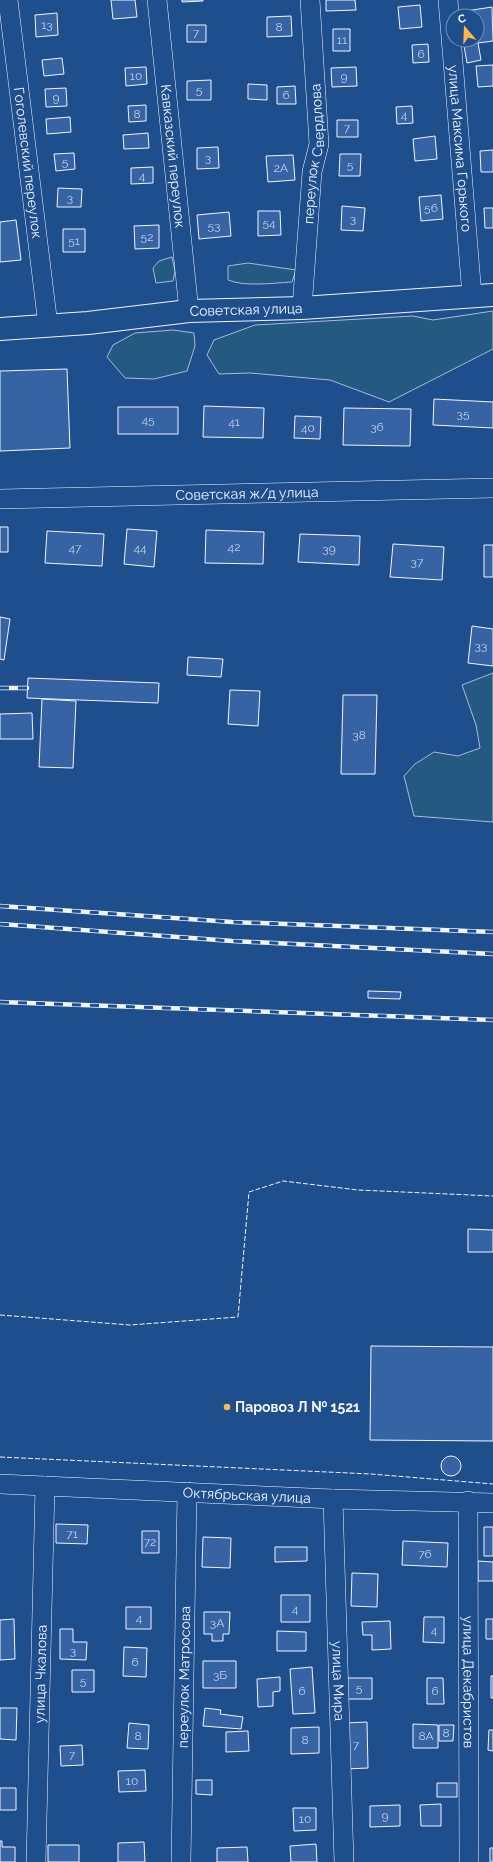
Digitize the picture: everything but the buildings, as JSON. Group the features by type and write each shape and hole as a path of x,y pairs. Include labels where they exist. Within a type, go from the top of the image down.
{"main road":[{"name":"Советская улица","path":"0,329 189,311 302,308 483,296"}],"street":[{"name":"Гоголевский переулок","path":"8,0 48,325"},
{"name":"Кавказский переулок","path":"157,0 189,311"},
{"name":"переулок Свердлова","path":"302,308 312,172 319,144 310,0"},
{"name":"улица Максима Горького","path":"448,0 483,296"},
{"name":"Советская ж/д улица","path":"0,500 493,488"},
{"name":"Октябрьская улица","path":"0,1484 333,1500 468,1501 493,1503"},
{"name":"улица Чкалова","path":"36,1862 45,1486"},
{"name":"переулок Матросова","path":"181,1862 186,1492"},
{"name":"улица Мира","path":"333,1500 344,1862"},
{"name":"улица Декабристов","path":"468,1501 469,1862"}],"shaded area":[{"path":"172,257 175,271 173,281 156,283 153,268 159,261"},
{"path":"248,263 296,270 292,282 251,284 228,280 228,266"},
{"path":"493,311 493,349 389,402 330,380 250,373 219,374 207,355 214,340 255,325 413,316 433,320"},
{"path":"173,330 194,333 195,346 187,371 154,379 125,378 107,357 113,345 135,333"},
{"path":"493,673 493,822 414,816 404,776 415,764 434,752 458,756 480,748 476,725 462,685"}],"railway":[{"path":"0,688 27,688"},
{"path":"0,906 232,922 493,932"},
{"path":"0,924 232,941 493,954"},
{"path":"0,1002 493,1020"}],"fence":[{"path":"0,1315 130,1325 238,1317 249,1192 283,1181 358,1190 493,1196"},
{"path":"0,1457 371,1474 493,1484"}],"place":[{"name":"Паровоз Л № 1521","path":"227,1407"}]}
